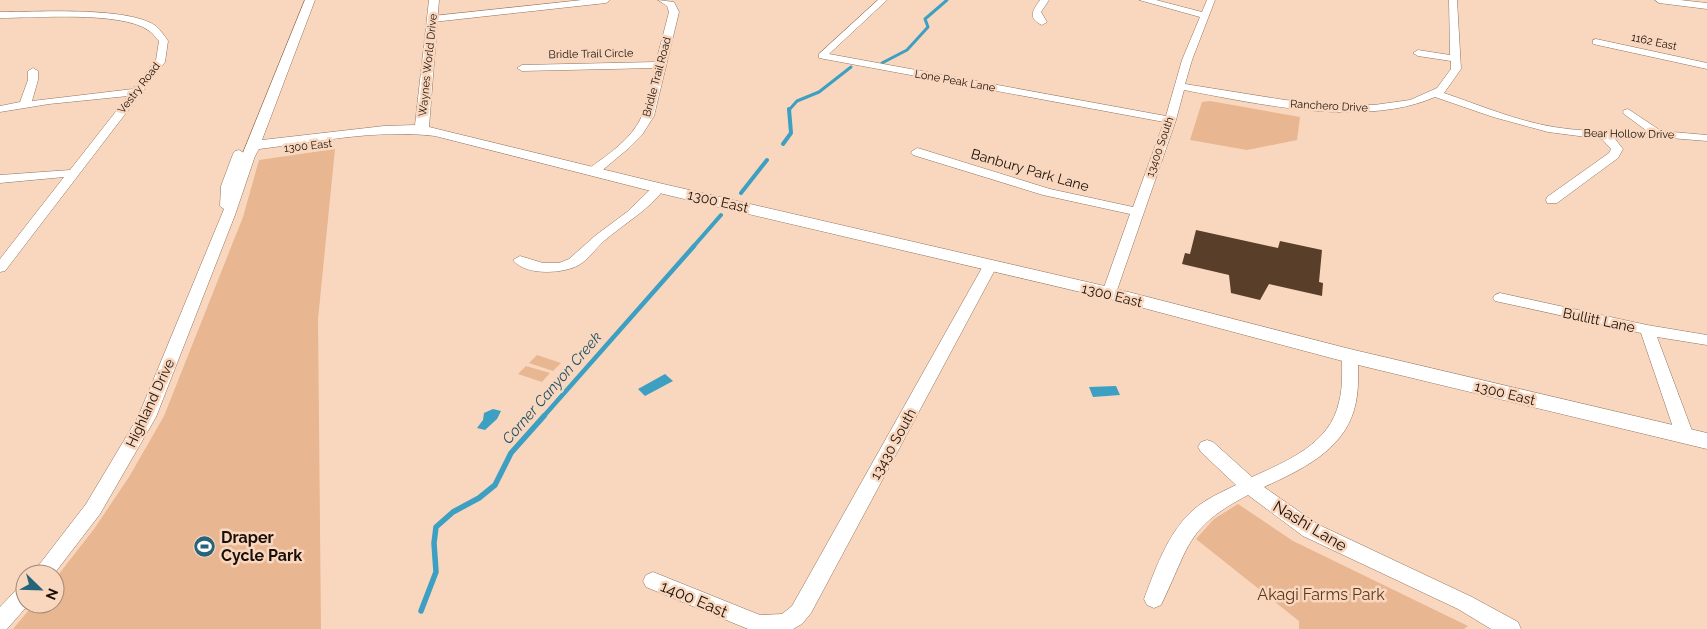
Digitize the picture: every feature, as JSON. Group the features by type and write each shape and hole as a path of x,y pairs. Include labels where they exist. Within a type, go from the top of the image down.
{"main road":[{"name":"Highland Drive","path":"247,150 255,115 272,96 310,0"},
{"name":"Waynes World Drive","path":"421,130 424,117 434,0"},
{"path":"272,96 274,106 268,130 271,136 281,138 330,136"},
{"name":"1300 East","path":"247,150 330,136 384,130 421,130 1109,293 1350,356 1707,441"},
{"path":"403,138 414,135 421,130"},
{"name":"1300 East","path":"247,150 403,138 491,150 516,151"}],"street":[{"path":"433,19 606,0"},
{"name":"Bridle Trail Road","path":"596,170 630,142 641,129 648,116 674,9 671,4 662,0"},
{"name":"Lone Peak Lane","path":"883,0 822,56 1170,120"},
{"path":"1042,22 1036,16 1036,12 1045,0"},
{"path":"1143,0 1204,16"},
{"name":"13400 South","path":"1109,293 1170,120 1187,60 1211,0"},
{"name":"Ranchero Drive","path":"1180,86 1299,106 1339,109 1393,106 1408,103 1436,94 1451,82 1455,76 1454,0"},
{"path":"1659,0 1707,6"},
{"name":"Vestry Road","path":"0,15 104,16 133,21 154,29 163,37 165,42 164,54 0,268"},
{"name":"1162 East","path":"1596,42 1707,66"},
{"path":"1418,53 1456,59"},
{"name":"Bridle Trail Circle","path":"522,68 661,65"},
{"path":"25,105 33,80 33,71"},
{"path":"0,109 135,92"},
{"name":"Bear Hollow Drive","path":"1436,94 1497,116 1533,126 1572,133 1606,136 1658,134 1707,138"},
{"path":"1628,112 1658,134"},
{"path":"1552,200 1614,155 1617,149 1606,136"},
{"name":"Highland Drive","path":"50,564 93,509 147,417 228,215 225,202 227,186 247,150"},
{"name":"Banbury Park Lane","path":"916,152 1047,192 1137,212"},
{"path":"0,179 73,173"},
{"path":"520,260 533,266 553,268 581,258 602,236 631,216 660,188"},
{"name":"13430 South","path":"793,620 804,607 990,266"},
{"name":"Bullitt Lane","path":"1500,298 1647,330 1685,436"},
{"path":"1647,330 1707,340"},
{"path":"1154,599 1174,552 1192,524 1209,508 1249,486 1304,460 1319,449 1330,437 1346,410 1349,394 1350,356"},
{"name":"Nashi Lane","path":"1207,447 1249,486 1285,514 1310,530 1465,603 1510,629"},
{"name":"1400 East","path":"653,581 759,624 771,626 793,620"},
{"path":"0,622 15,605"}],"green space":[{"path":"1210,101 1300,117 1297,140 1247,150 1190,140 1202,102"},
{"path":"335,149 318,319 321,629 13,629 26,614 65,614 65,566 94,529 129,477 164,416 243,217 259,160"},
{"path":"537,355 561,363 553,371 529,363"},
{"path":"526,366 550,373 542,382 518,374"},
{"name":"Akagi Farms Park","path":"1238,504 1293,541 1468,626 1464,629 1299,629 1299,621 1196,539 1214,519"}],"water":[{"path":"665,374 673,381 645,396 638,389"},
{"path":"1116,386 1120,395 1093,397 1089,387"},
{"path":"493,409 501,411 497,419 485,430 477,428 483,420 484,413"}],"building":[{"path":"1196,230 1278,248 1280,241 1322,250 1319,282 1323,283 1322,296 1269,284 1260,300 1231,293 1229,275 1182,264 1185,253 1190,254"}],"waterway":[{"name":"Corner Canyon Creek","path":"882,63 907,50 928,27 925,19 947,0"},
{"name":"Corner Canyon Creek","path":"789,110 797,101 819,92 851,67"},
{"name":"Corner Canyon Creek","path":"783,144 791,133 789,110"},
{"name":"Corner Canyon Creek","path":"741,193 767,160"},
{"name":"Corner Canyon Creek","path":"693,247 721,215"},
{"name":"Corner Canyon Creek","path":"543,417 694,246"},
{"name":"Corner Canyon Creek","path":"421,611 436,572 434,543 436,527 453,512 479,498 495,485 511,453 544,416"}],"place":[{"name":"Draper Cycle Park","path":"205,546"}]}
